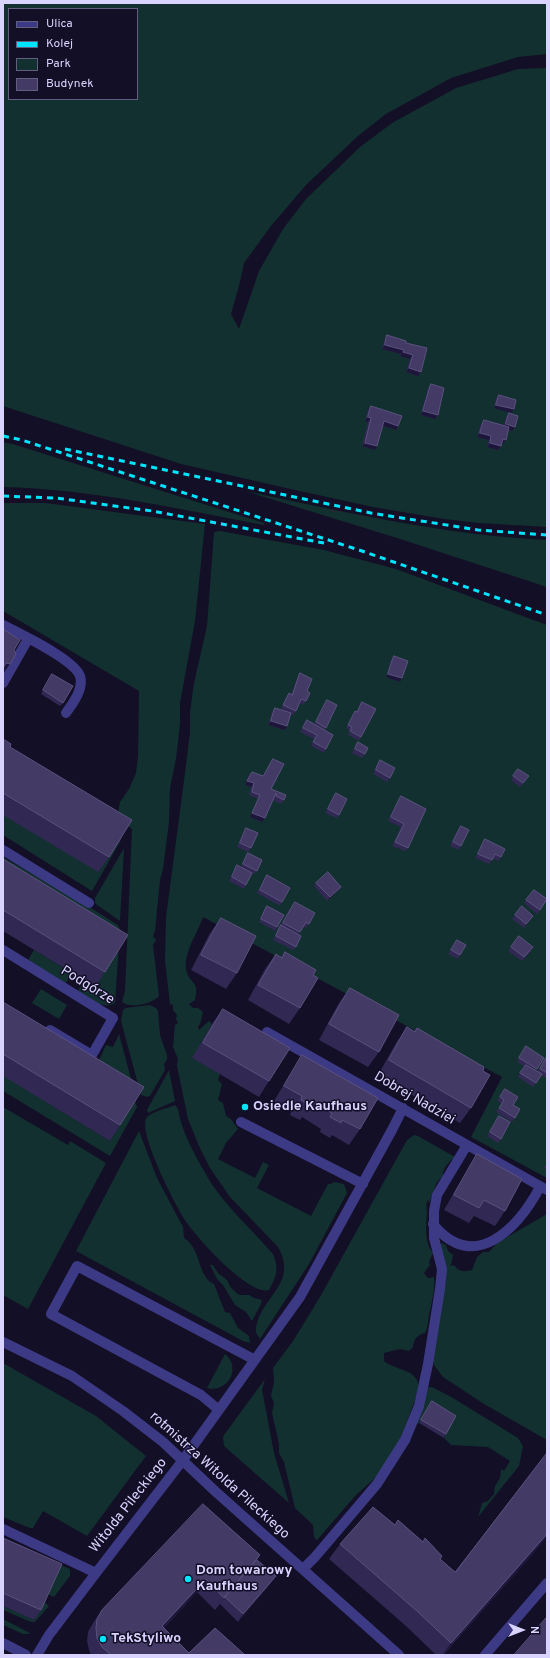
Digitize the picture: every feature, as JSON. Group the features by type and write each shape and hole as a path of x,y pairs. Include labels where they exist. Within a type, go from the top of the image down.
{"street":[{"path":"3,625 70,663 76,670 80,677 78,695 66,713"},
{"path":"3,683 28,639"},
{"path":"3,850 89,903"},
{"name":"Podgórze","path":"3,950 113,1018 92,1055 44,1027"},
{"name":"Dobrej Nadziei","path":"267,1032 544,1189"},
{"name":"Witolda Pileckiego","path":"37,1655 49,1635 183,1460 273,1336 307,1286 403,1108"},
{"path":"241,1122 363,1184"},
{"path":"303,1569 315,1558 377,1484 405,1440 419,1406 428,1364 442,1269 434,1238 433,1224 437,1195 467,1145"},
{"path":"433,1224 441,1234 454,1243 470,1247 491,1241 504,1234 520,1219 544,1189"},
{"path":"219,1410 201,1395 51,1314 77,1266 255,1360"},
{"name":"rotmistrza Witolda Pileckiego","path":"3,1342 66,1372 95,1391 163,1442 216,1492 399,1655"},
{"path":"3,1529 96,1573"},
{"path":"485,1655 547,1583"},
{"path":"3,1643 26,1655"}],"green space":[{"path":"3,3 547,3 547,54 518,57 451,78 386,114 358,136 306,185 271,226 244,263 231,314 239,329 259,271 283,229 306,199 360,147 392,123 456,88 518,69 547,68 547,527 479,523 444,519 373,507 181,464 3,406"},
{"path":"3,442 264,523 264,525 167,506 102,496 3,487"},
{"path":"245,491 395,522 470,533 547,540 547,587 397,538"},
{"path":"3,503 45,503 205,524 195,621 180,703 180,724 176,759 170,788 169,822 163,869 160,880 155,931 153,936 156,940 153,945 159,996 152,1001 141,1005 131,1005 122,1002 125,991 132,829 117,818 120,802 129,789 136,773 138,757 139,691 3,611"},
{"path":"220,531 324,550 396,569 547,625 547,1178 471,1137 502,1077 203,917 189,949 186,969 189,978 195,985 196,993 195,1000 189,1004 193,1008 198,1008 203,1012 198,1027 199,1030 209,1021 212,1024 193,1058 220,1074 218,1080 222,1084 218,1100 223,1103 226,1116 231,1119 238,1129 226,1143 218,1159 255,1178 263,1162 269,1165 257,1188 311,1216 328,1184 334,1182 344,1184 347,1193 309,1264 260,1339 256,1333 258,1321 263,1310 281,1282 284,1272 283,1260 278,1247 230,1197 210,1168 188,1119 177,1066 178,1059 173,1047 175,1025 178,1023 176,1019 177,1015 173,1010 173,1005 170,1004 165,961 166,917 190,732 190,712 194,683 207,626 214,532"},
{"path":"3,814 123,833 120,842 92,891 3,835"},
{"path":"124,848 120,921 97,905 95,903 95,898"},
{"path":"3,857 118,925 120,930 115,1003 110,1005 101,1005 78,991 84,981 95,987 3,880"},
{"path":"34,950 72,973 65,984 28,960"},
{"path":"41,989 67,1005 59,1019 32,1003"},
{"path":"150,1005 158,1011 160,1035 167,1055 167,1060 164,1064 165,1070 150,1096 147,1097 141,1095 121,1021 123,1010 126,1008"},
{"path":"119,1034 134,1090 96,1067 106,1045 113,1047"},
{"path":"169,1070 175,1101 148,1113 147,1110"},
{"path":"3,1075 110,1141 134,1098 137,1107 110,1156 3,1091"},
{"path":"175,1105 190,1145 210,1181 226,1203 273,1254 276,1264 276,1272 269,1290 260,1290 249,1284 237,1276 213,1253 187,1223 167,1187 152,1153 145,1125 149,1115"},
{"path":"3,1107 68,1145 70,1141 106,1163 28,1309 3,1295"},
{"path":"139,1131 157,1178 183,1227 184,1238 194,1249 205,1275 214,1284 225,1312 230,1313 238,1328 249,1336 250,1343 243,1341 76,1251"},
{"path":"414,1135 455,1157 445,1168 443,1176 437,1182 429,1203 428,1200 426,1206 427,1239 433,1253 429,1262 430,1265 424,1273 428,1278 434,1277 434,1282 433,1296 426,1331 416,1338 413,1347 409,1351 400,1349 384,1353 384,1361 390,1365 407,1371 416,1378 419,1390 400,1440 389,1460 373,1480 356,1495 317,1540 314,1537 313,1525 295,1508 284,1462 279,1453 279,1444 272,1413 274,1403 271,1396 274,1382 273,1368 293,1341 320,1297 407,1140"},
{"path":"547,1214 547,1440 484,1404 443,1377 434,1365 432,1356 446,1280 446,1270 440,1245 442,1243 446,1245 448,1251 453,1255 450,1266 454,1265 462,1271 472,1270 477,1257 483,1252 489,1252 497,1243"},
{"path":"210,1265 213,1265 218,1273 227,1280 231,1288 239,1295 249,1295 262,1300 252,1321 246,1312 235,1305 223,1285 217,1279"},
{"path":"225,1354 230,1360 232,1366 230,1378 221,1387 214,1389 207,1388"},
{"path":"3,1363 96,1416 146,1456 87,1536 43,1511 33,1528 3,1517"},
{"path":"265,1379 262,1390 274,1453 289,1503 224,1446 224,1435"},
{"path":"430,1387 453,1398 518,1438 523,1446 519,1466 478,1517 482,1503 488,1501 494,1494 495,1486 500,1478 501,1469 504,1471 510,1461 488,1447 451,1445 444,1438 453,1420 429,1406 419,1423 415,1425 427,1388"},
{"path":"43,1557 70,1569 70,1576 54,1597 46,1593"},
{"path":"43,1601 49,1606 35,1622 31,1622 3,1610 3,1606 34,1620"},
{"path":"3,1619 30,1634 23,1634 3,1625"}],"building":[{"path":"387,335 406,341 406,343 427,348 421,372 409,368 413,355 403,352 404,350 385,345"},
{"path":"431,384 444,388 438,415 423,411"},
{"path":"499,395 516,400 514,409 496,405"},
{"path":"371,406 402,416 398,426 384,421 377,446 365,443 371,418 368,417"},
{"path":"509,413 518,416 515,427 506,424"},
{"path":"484,420 509,427 506,440 503,439 501,446 490,443 491,436 480,433"},
{"path":"3,629 20,640 14,650 16,654 10,664 6,663 3,668"},
{"path":"394,656 408,661 402,678 388,674"},
{"path":"300,673 312,679 307,691 310,693 306,701 301,699 296,711 283,705 289,693 292,695"},
{"path":"52,674 73,686 63,703 43,690"},
{"path":"327,700 337,705 326,728 316,722"},
{"path":"362,702 376,709 361,737 350,731 352,727 348,725 355,711 357,712"},
{"path":"275,708 291,713 287,726 271,721"},
{"path":"307,720 333,735 326,749 313,742 317,735 303,728"},
{"path":"3,739 11,744 10,747 132,820 109,857 3,793"},
{"path":"358,742 368,748 365,754 355,749"},
{"path":"273,759 284,764 271,789 286,795 284,800 276,796 276,793 265,818 252,813 260,795 252,792 254,783 247,781 252,772 263,776"},
{"path":"380,760 395,768 390,778 376,770"},
{"path":"518,769 529,776 523,783 513,776"},
{"path":"336,793 347,799 339,815 328,809"},
{"path":"401,796 426,809 408,848 395,842 404,824 391,817"},
{"path":"461,826 469,830 461,846 453,842"},
{"path":"246,828 258,833 251,848 240,843"},
{"path":"485,839 505,849 501,857 495,854 492,860 478,854"},
{"path":"248,853 262,860 257,871 243,864"},
{"path":"3,859 128,935 105,972 3,910"},
{"path":"237,865 252,873 246,885 232,877"},
{"path":"328,872 341,887 330,897 316,883"},
{"path":"267,875 290,888 282,902 260,890"},
{"path":"534,890 547,899 540,910 526,900"},
{"path":"295,902 315,913 309,924 306,922 300,932 283,923"},
{"path":"267,906 284,915 277,927 261,919"},
{"path":"522,906 533,916 526,924 515,915"},
{"path":"221,918 256,936 237,973 201,955"},
{"path":"281,925 301,936 296,947 276,936"},
{"path":"519,936 533,947 524,957 511,947"},
{"path":"457,940 466,945 460,955 451,950"},
{"path":"285,952 316,970 313,975 318,978 300,1008 258,985 276,954 282,958"},
{"path":"350,988 399,1015 379,1052 329,1024"},
{"path":"3,1002 144,1087 120,1125 3,1054"},
{"path":"223,1009 290,1048 269,1081 203,1043"},
{"path":"407,1027 415,1032 417,1028 484,1067 483,1071 490,1075 471,1108 389,1060"},
{"path":"526,1046 544,1058 537,1069 519,1058"},
{"path":"302,1055 378,1098 360,1129 342,1120 341,1123 330,1117 332,1113 312,1102 310,1105 301,1100 302,1096 284,1086"},
{"path":"547,1056 547,1073 540,1069"},
{"path":"526,1065 542,1074 536,1083 520,1073"},
{"path":"505,1089 518,1097 513,1105 520,1109 515,1118 499,1108 504,1100 500,1097"},
{"path":"499,1116 510,1122 501,1139 490,1132"},
{"path":"477,1154 522,1179 505,1211 484,1200 479,1208 454,1195"},
{"path":"432,1401 456,1416 446,1434 421,1420"},
{"path":"547,1453 547,1534 451,1643 417,1611 340,1544 373,1507 395,1525 398,1520 423,1542 425,1538 442,1556 440,1559 455,1572"},
{"name":"Dom towarowy Kaufhaus","path":"203,1504 260,1555 224,1598 206,1579 162,1626 189,1653 215,1628 244,1654 111,1655 102,1647 97,1638 97,1619 102,1610"},
{"path":"3,1538 62,1564 41,1610 3,1593"},
{"path":"257,1560 276,1576 243,1614 225,1597"},
{"path":"547,1617 547,1655 514,1655"}],"railway":[{"path":"3,436 22,440 359,550 547,615"},
{"path":"65,449 371,513 478,530 547,535"},
{"path":"3,496 56,498 152,511 324,543"}],"place":[{"name":"Osiedle Kaufhaus","path":"245,1107"},
{"name":"Dom towarowy Kaufhaus","path":"188,1579"},
{"name":"TekStyliwo","path":"103,1639"}]}
